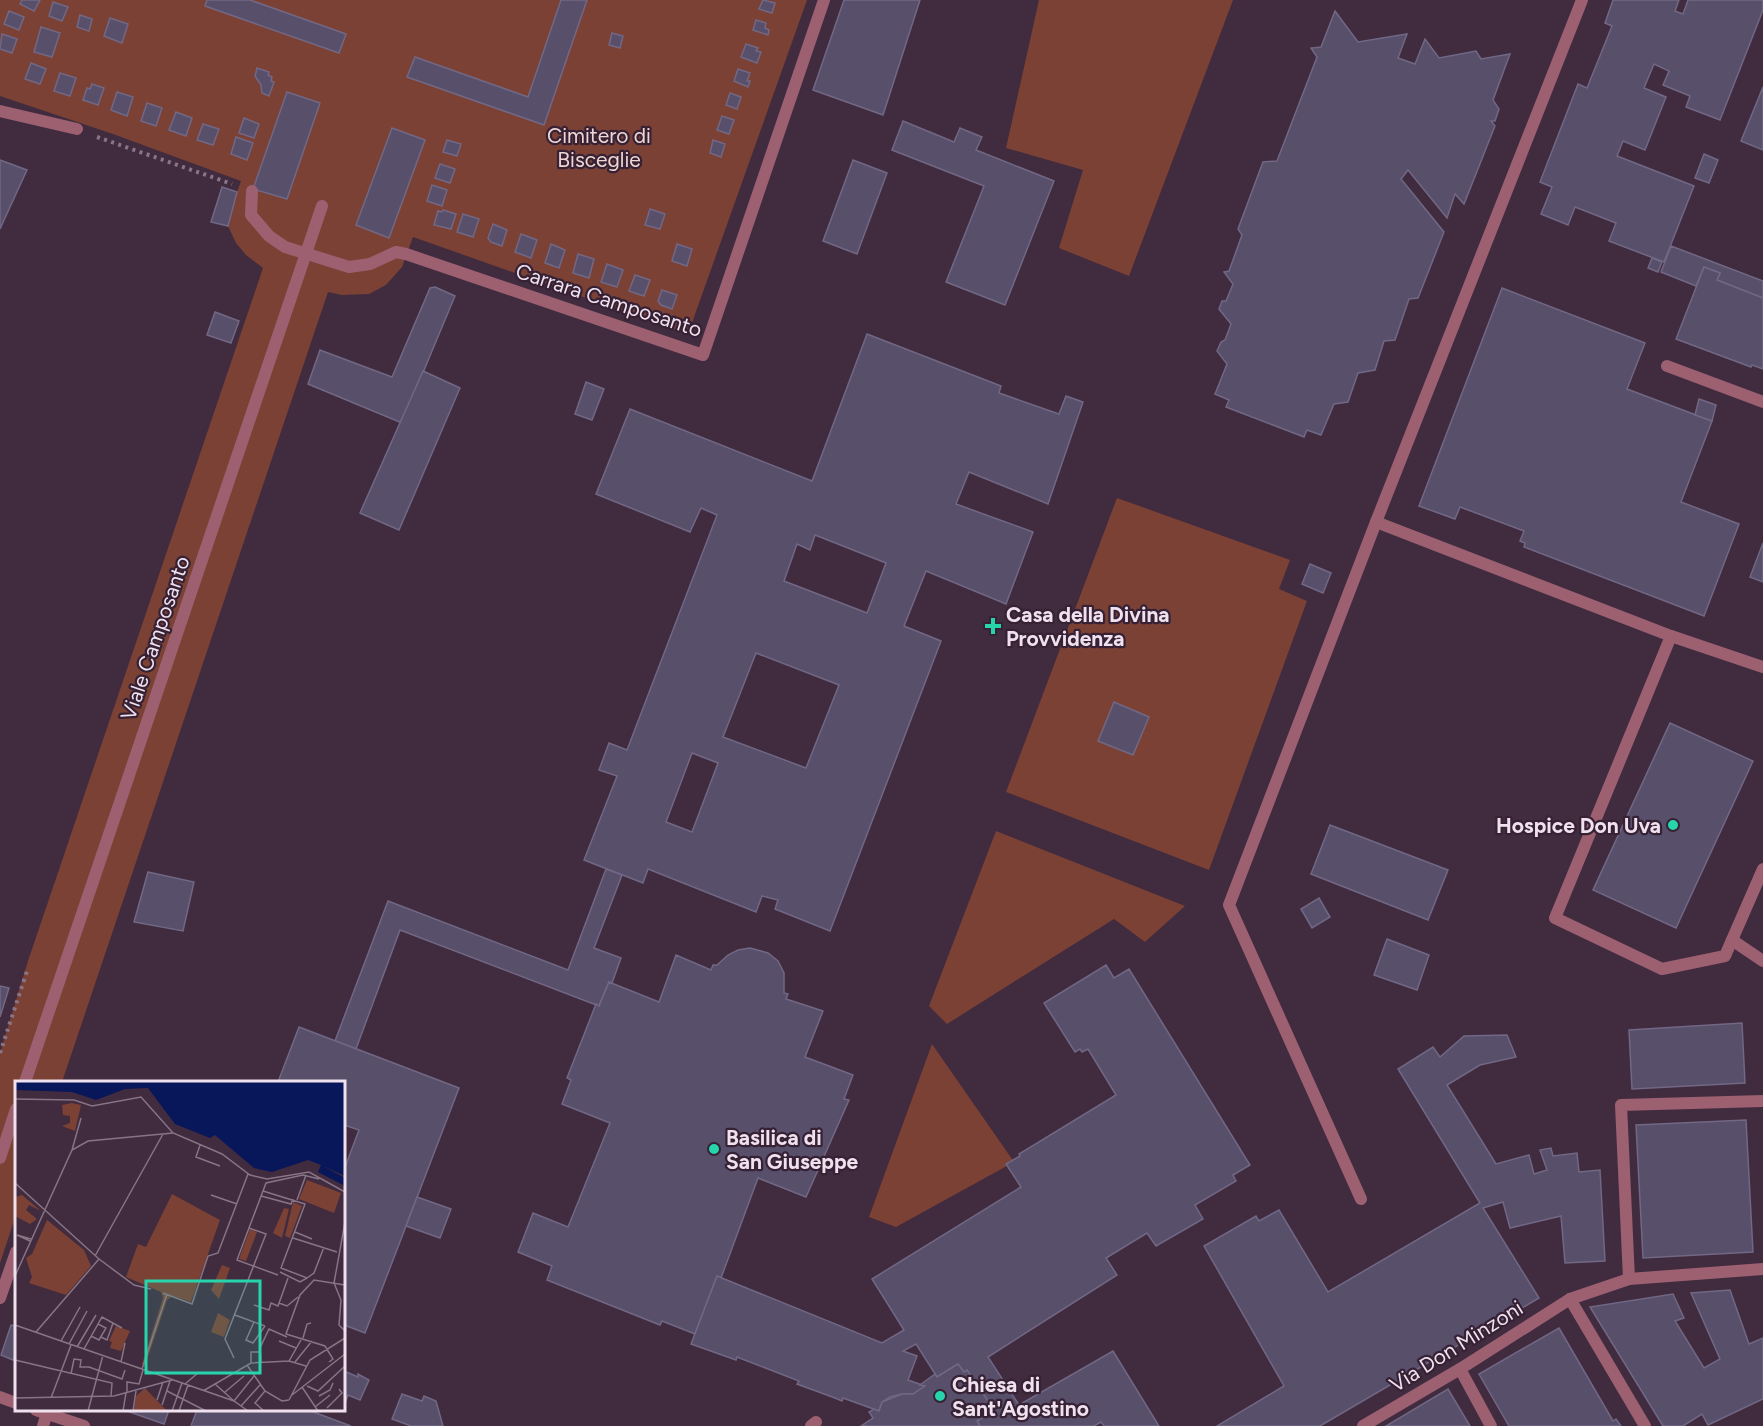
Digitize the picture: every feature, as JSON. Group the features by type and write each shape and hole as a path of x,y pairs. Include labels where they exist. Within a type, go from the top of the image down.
{"street":[{"name":"Carrara Camposanto","path":"252,191 251,215 269,236 285,247 348,267 370,264 396,252 406,254 703,355 824,0"},
{"path":"1361,1199 1229,905 1376,522 1582,0"},
{"path":"0,111 77,129"},
{"name":"Viale Camposanto","path":"26,1081 322,206"},
{"path":"1667,366 1763,402"},
{"path":"1376,522 1671,636 1763,667"},
{"path":"1671,636 1555,918 1662,969 1725,956 1763,869"},
{"path":"1732,940 1763,961"},
{"path":"1629,1279 1621,1105 1763,1101"},
{"path":"0,1158 15,1112"},
{"path":"0,1298 15,1255"},
{"name":"Via Don Minzoni","path":"1363,1426 1460,1369 1570,1299 1629,1279 1763,1269"},
{"path":"1570,1299 1644,1426"},
{"path":"1460,1369 1491,1426"},
{"path":"0,1397 15,1403"},
{"path":"43,1426 41,1411 84,1426"}],"path":[{"path":"77,129 239,186"},
{"path":"0,1053 27,971"}],"green space":[{"name":"Cimitero di Bisceglie","path":"0,0 807,0 688,334 413,237 402,267 386,285 369,294 342,295 328,292 62,1081 15,1081 15,1218 0,1263 0,1053 28,961 263,268 246,255 236,243 228,226 211,222 222,187 237,192 241,181 0,96"},
{"path":"1039,0 1233,0 1129,276 1059,248 1083,170 1006,148"},
{"path":"1117,498 1290,560 1279,589 1307,601 1209,870 1006,792"},
{"path":"996,831 1185,906 1145,942 1114,919 947,1024 929,1006"},
{"path":"932,1044 1014,1162 896,1227 869,1217"}],"building":[{"path":"22,0 40,0 34,11 20,4"},
{"path":"207,0 250,0 346,34 339,53 205,6"},
{"path":"561,0 587,0 544,125 407,77 415,57 528,97"},
{"path":"763,0 775,3 772,13 759,9"},
{"path":"844,0 920,0 883,115 813,90"},
{"path":"1613,0 1679,0 1675,11 1683,14 1688,0 1763,0 1763,10 1720,120 1686,107 1690,96 1663,85 1669,71 1654,64 1644,88 1666,97 1645,150 1623,141 1617,156 1694,186 1664,262 1609,241 1616,223 1575,207 1568,225 1541,214 1552,187 1540,182 1578,84 1587,88 1612,26 1605,23"},
{"path":"53,2 68,7 62,21 49,16"},
{"path":"9,11 24,17 19,30 4,24"},
{"path":"1335,11 1358,42 1407,34 1398,58 1415,64 1425,39 1439,58 1476,51 1481,59 1510,54 1493,100 1499,109 1495,121 1491,121 1495,126 1464,204 1455,194 1447,218 1408,170 1401,179 1444,232 1418,298 1409,299 1395,340 1384,341 1375,370 1358,373 1348,402 1334,404 1321,435 1307,430 1304,437 1226,407 1229,400 1215,394 1227,364 1217,351 1221,342 1225,340 1231,324 1219,309 1222,301 1226,301 1233,284 1224,272 1229,271 1242,235 1238,229 1263,162 1277,161 1317,57 1311,48 1321,47"},
{"path":"80,15 92,19 89,31 77,27"},
{"path":"110,18 128,24 122,43 104,36"},
{"path":"756,20 766,23 765,28 769,30 768,35 753,30"},
{"path":"41,27 60,33 52,57 34,52"},
{"path":"612,33 623,36 620,48 609,45"},
{"path":"2,34 17,39 12,53 0,49"},
{"path":"746,44 758,48 756,51 761,52 757,63 741,57"},
{"path":"31,63 46,69 40,84 25,79"},
{"path":"257,68 269,72 268,75 272,77 271,81 274,82 269,96 262,93 261,85 255,76"},
{"path":"738,69 750,73 747,81 750,81 748,87 734,81"},
{"path":"60,73 76,78 70,96 54,91"},
{"path":"92,84 104,88 98,105 83,100 87,88 90,89"},
{"path":"1763,87 1763,150 1741,141"},
{"path":"117,92 133,97 127,116 111,110"},
{"path":"287,92 320,103 287,199 253,189"},
{"path":"730,93 741,97 737,109 726,105"},
{"path":"147,103 162,108 156,126 141,121"},
{"path":"176,112 192,118 186,136 169,130"},
{"path":"722,116 734,120 729,134 717,130"},
{"path":"244,118 259,124 254,138 239,133"},
{"path":"903,121 954,142 960,128 982,137 976,150 1054,181 1005,305 946,282 984,186 892,150"},
{"path":"203,124 219,129 213,145 197,140"},
{"path":"392,128 425,140 389,238 356,225"},
{"path":"236,137 253,143 247,160 231,154"},
{"path":"447,140 461,144 457,156 443,152"},
{"path":"713,140 725,144 721,157 710,153"},
{"path":"1704,154 1718,160 1709,183 1695,178"},
{"path":"0,160 27,170 0,229"},
{"path":"853,160 887,173 857,254 823,241"},
{"path":"440,164 455,169 450,183 435,178"},
{"path":"432,185 447,190 442,206 427,201"},
{"path":"222,187 237,192 228,226 211,222"},
{"path":"650,209 665,214 660,229 645,225"},
{"path":"443,210 456,214 451,229 434,225 438,211"},
{"path":"463,214 479,219 473,237 457,232"},
{"path":"493,224 507,230 502,246 491,242 488,238"},
{"path":"521,234 537,240 531,258 515,252"},
{"path":"551,244 565,250 559,268 545,263"},
{"path":"677,244 692,249 687,266 672,261"},
{"path":"1671,246 1763,281 1763,298 1717,280 1720,273 1704,267 1696,286 1661,272"},
{"path":"578,254 594,259 589,278 573,273"},
{"path":"1652,258 1662,262 1658,272 1648,268"},
{"path":"607,264 623,270 617,287 601,282"},
{"path":"1704,267 1720,273 1717,280 1763,298 1763,369 1752,365 1751,367 1676,339"},
{"path":"635,275 650,280 644,296 629,291"},
{"path":"435,287 455,296 402,423 308,384 320,350 392,377 430,288"},
{"path":"1502,288 1645,343 1627,389 1712,421 1681,502 1739,524 1704,616 1524,547 1525,543 1520,541 1524,531 1460,507 1455,519 1419,506"},
{"path":"662,290 677,295 672,309 661,305 658,301"},
{"path":"215,312 239,321 231,343 207,335"},
{"path":"867,334 1001,386 999,393 1059,414 1066,396 1083,402 1048,504 969,472 956,504 1033,532 1006,604 926,571 904,626 941,641 830,931 775,909 778,900 762,896 756,912 648,869 643,883 584,860 617,776 599,770 609,743 627,750 717,515 701,508 690,532 596,494 630,409 812,481","holes":["815,535 886,563 867,613 784,581 797,544 810,550","756,653 839,685 806,768 723,737","692,753 718,763 692,832 666,822"]},
{"path":"423,371 460,388 399,530 360,513"},
{"path":"586,382 604,389 592,420 575,414"},
{"path":"1699,399 1716,405 1712,421 1695,415"},
{"path":"1763,543 1763,582 1750,577"},
{"path":"1310,564 1331,573 1323,593 1302,584"},
{"path":"1114,702 1149,717 1133,755 1098,741"},
{"name":"Hospice Don Uva","path":"1670,723 1753,761 1676,928 1593,890"},
{"path":"1330,825 1448,870 1428,920 1311,874"},
{"path":"606,869 622,875 594,948 621,958 612,983 609,982 599,1006 400,930 356,1049 335,1041 388,901 568,970"},
{"path":"148,872 194,882 183,931 134,922"},
{"path":"1319,898 1330,917 1312,928 1301,909"},
{"path":"1387,939 1429,955 1417,990 1374,975"},
{"name":"Basilica di San Giuseppe","path":"750,948 768,953 778,961 784,973 784,993 788,994 786,999 823,1011 805,1057 853,1075 844,1099 849,1100 806,1197 758,1178 721,1278 717,1276 695,1334 662,1321 660,1325 547,1280 552,1266 518,1252 533,1213 568,1227 610,1123 562,1104 571,1080 567,1078 596,1004 599,1006 609,982 659,1002 676,955 711,970 713,965 717,965 728,955"},
{"path":"1106,965 1114,978 1129,969 1250,1165 1233,1175 1236,1181 1195,1205 1203,1219 1156,1246 1147,1233 1106,1258 1117,1275 988,1357 1019,1405 1113,1351 1159,1426 1104,1426 1101,1422 1094,1426 980,1426 977,1421 994,1410 967,1370 964,1372 958,1364 937,1377 916,1344 903,1351 917,1356 908,1380 925,1386 913,1394 890,1397 882,1402 879,1411 843,1398 842,1401 797,1384 799,1381 737,1357 736,1360 691,1344 717,1276 882,1343 904,1330 872,1279 1021,1187 1006,1164 1116,1095 1088,1049 1075,1052 1044,1003"},
{"path":"0,986 9,988 0,1017"},
{"path":"1742,1023 1745,1083 1632,1089 1629,1030"},
{"path":"299,1027 459,1088 365,1333 345,1325 345,1167 359,1130 345,1125 345,1081 278,1081"},
{"path":"1507,1035 1516,1057 1480,1065 1447,1085 1496,1164 1529,1155 1534,1174 1547,1170 1540,1150 1551,1148 1553,1156 1577,1153 1579,1172 1600,1170 1605,1261 1565,1263 1561,1216 1510,1228 1503,1202 1483,1208 1539,1298 1320,1426 1217,1426 1284,1386 1204,1246 1256,1216 1259,1221 1279,1210 1328,1292 1480,1203 1398,1069 1433,1047 1440,1057 1464,1036"},
{"path":"1746,1120 1753,1252 1643,1258 1636,1125"},
{"path":"417,1197 451,1209 440,1238 406,1226"},
{"path":"1730,1290 1749,1344 1763,1338 1763,1399 1708,1425 1702,1414 1683,1426 1663,1426 1590,1307 1673,1294 1684,1318 1675,1321 1704,1368 1720,1359 1691,1293"},
{"path":"11,1325 15,1326 15,1356 13,1360 1,1355"},
{"path":"1559,1328 1613,1421 1616,1419 1621,1426 1509,1426 1479,1374"},
{"name":"Chiesa di Sant'Agostino","path":"958,1364 964,1372 967,1370 994,1410 977,1421 980,1426 861,1426 873,1418 869,1412 874,1409 879,1411 882,1402 902,1394 913,1394 925,1386 920,1385 935,1374 937,1377"},
{"path":"345,1371 358,1377 358,1374 369,1380 360,1400 348,1395 345,1403"},
{"path":"1448,1389 1470,1426 1386,1426"},
{"path":"402,1394 422,1401 424,1396 436,1401 443,1426 411,1426 392,1419"},
{"path":"127,1411 169,1411 164,1424"},
{"path":"197,1411 311,1411 351,1426 191,1426"}],"place":[{"name":"Casa della Divina Provvidenza","path":"993,626"},
{"name":"Hospice Don Uva","path":"1673,825"},
{"name":"Basilica di San Giuseppe","path":"714,1149"},
{"name":"Chiesa di Sant'Agostino","path":"940,1396"}]}
